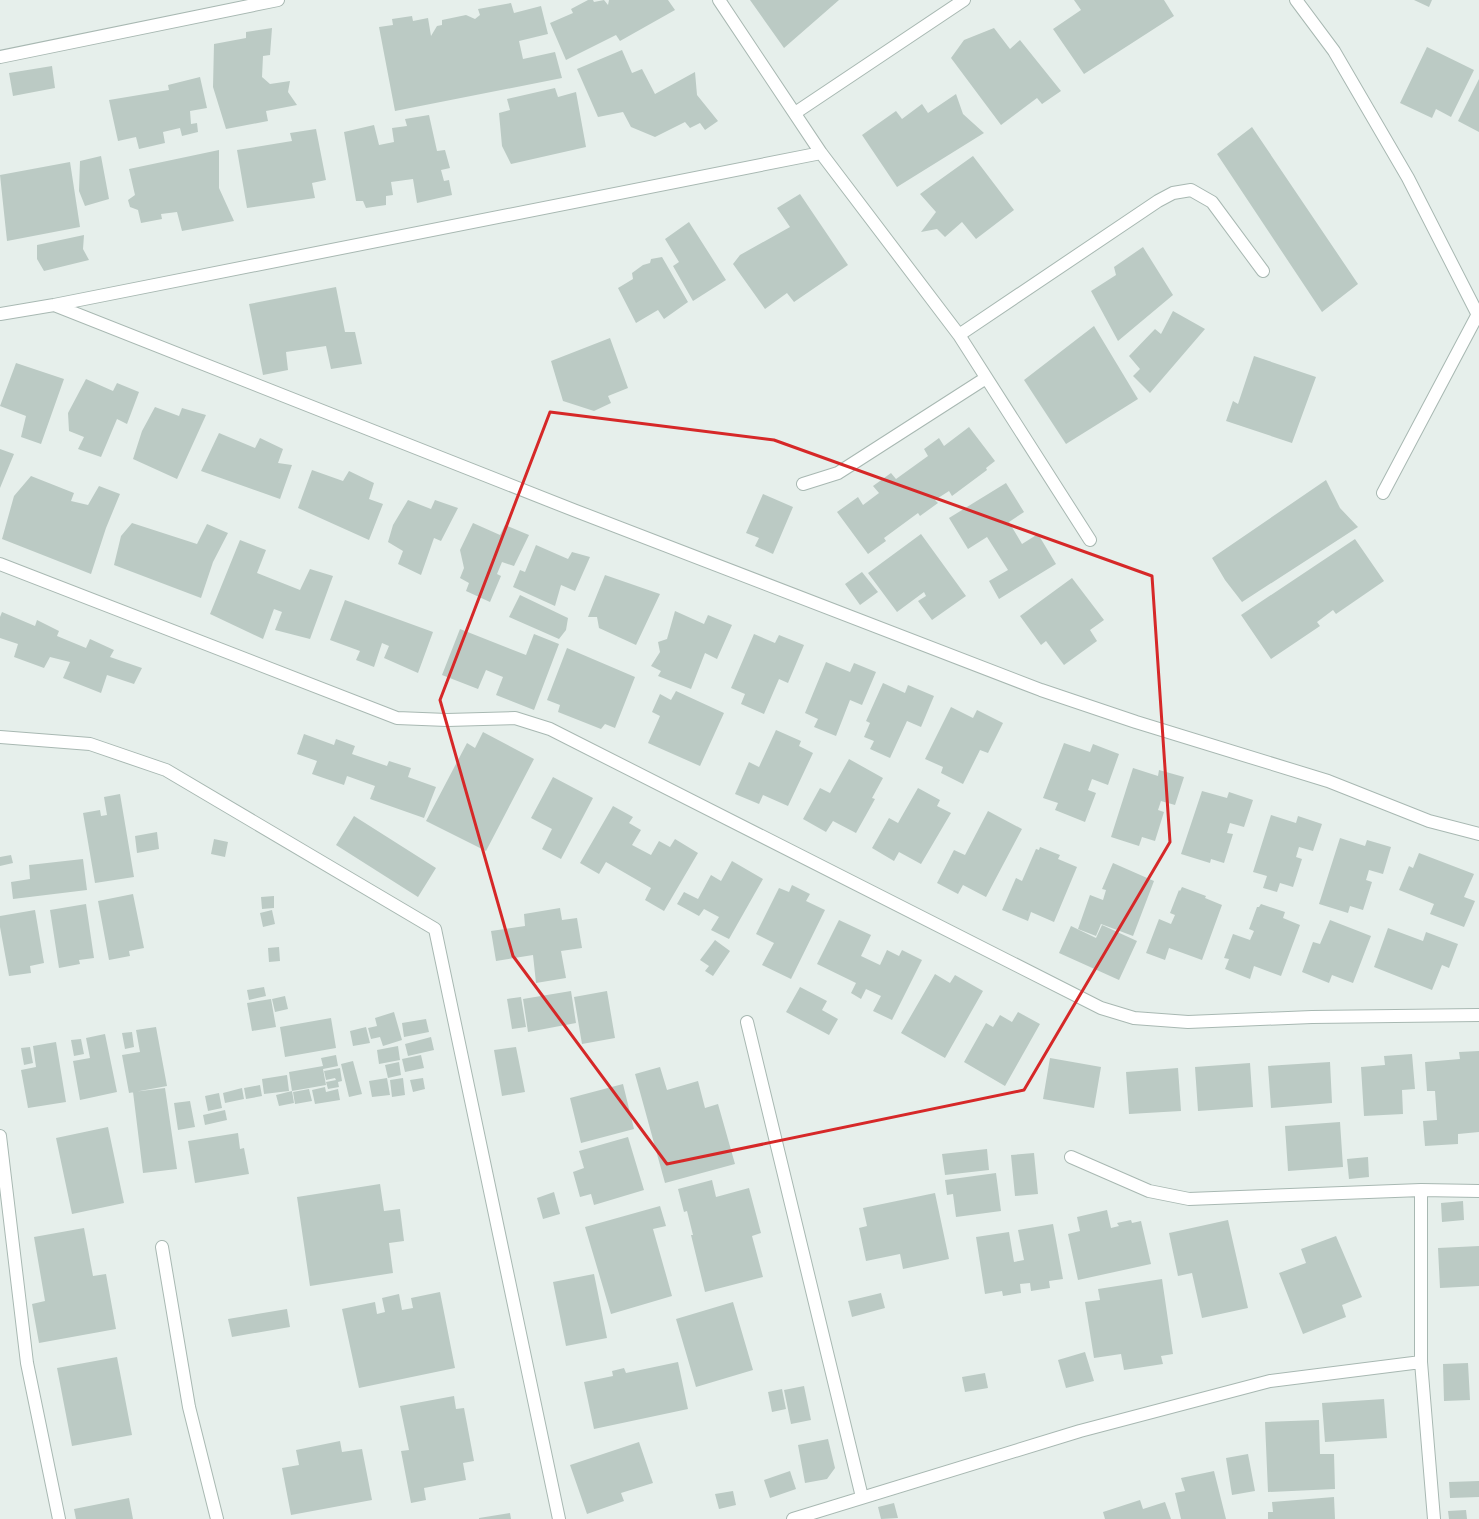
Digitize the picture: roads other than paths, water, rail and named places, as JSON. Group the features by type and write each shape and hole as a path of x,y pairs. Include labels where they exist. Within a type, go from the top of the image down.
{"street":[{"path":"0,57 278,0"},
{"path":"719,0 821,153 959,335 1090,540"},
{"path":"795,113 964,0"},
{"path":"1296,0 1334,51 1408,178 1478,315 1383,493"},
{"path":"0,314 54,305 821,153"},
{"path":"959,335 1158,201 1173,193 1191,190 1212,202 1263,271"},
{"path":"54,305 583,514 1041,690 1136,722 1328,782 1429,821 1479,834"},
{"path":"804,484 838,473 986,378"},
{"path":"0,564 397,718 447,720 515,718 550,728 1101,1008 1128,1016 1188,1022 1312,1017 1479,1016"},
{"path":"0,737 90,744 166,770 435,929 559,1519"},
{"path":"747,1022 862,1497"},
{"path":"0,1136 27,1363 59,1519"},
{"path":"1071,1157 1149,1191 1189,1198 1421,1190 1479,1191"},
{"path":"1421,1190 1421,1362 1434,1519"},
{"path":"162,1247 189,1407 217,1519"},
{"path":"793,1519 1080,1431 1270,1381 1421,1362"}]}
